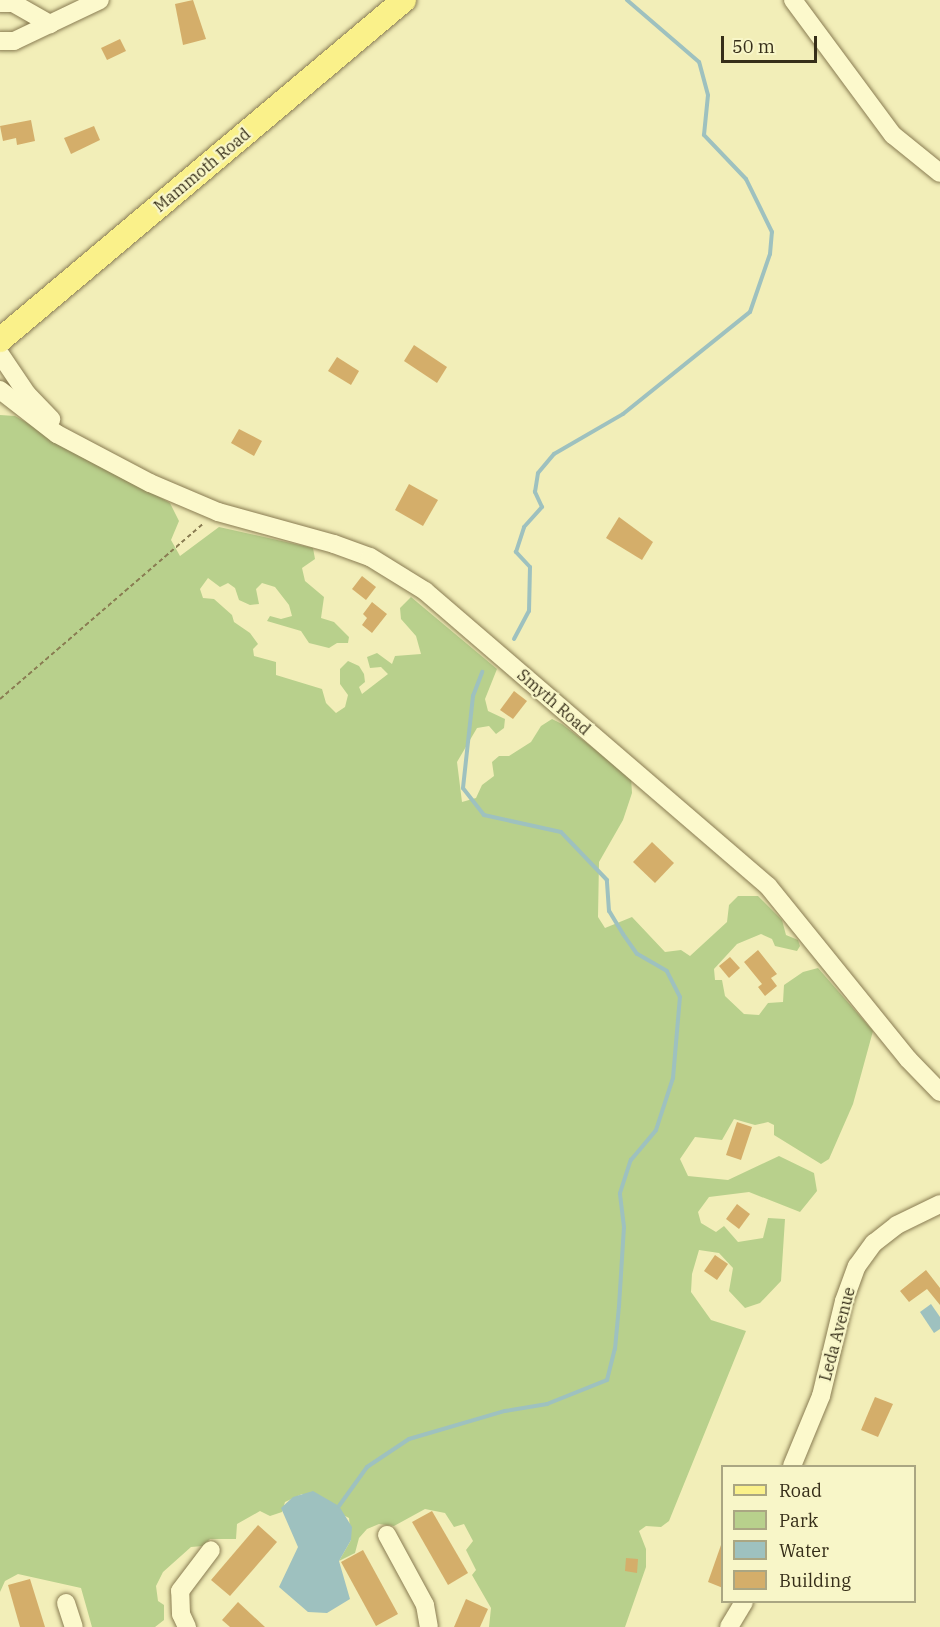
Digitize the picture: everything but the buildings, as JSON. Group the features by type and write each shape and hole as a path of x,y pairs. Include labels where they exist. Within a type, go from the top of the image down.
{"main road":[{"name":"Mammoth Road","path":"0,340 404,0"}],"street":[{"path":"0,41 14,41 100,0"},
{"path":"793,0 893,135 940,173"},
{"path":"0,3 13,3 50,24"},
{"name":"Smyth Road","path":"0,354 27,394 77,443"},
{"name":"Smyth Road","path":"0,390 37,421 141,479 218,512 370,557 439,602 768,886 908,1059 940,1092"},
{"name":"Leda Avenue","path":"793,1465 821,1396 844,1301 857,1266 874,1243 897,1225 940,1204"},
{"path":"387,1535 425,1605 429,1627"},
{"path":"188,1627 181,1614 180,1591 211,1550"},
{"path":"66,1603 74,1627"},
{"path":"729,1627 743,1603"}],"path":[{"path":"0,699 218,512"}],"green space":[{"path":"0,415 15,416 170,503 179,521 171,540 180,556 219,527 313,548 315,559 302,568 305,581 324,597 321,618 334,622 349,637 348,643 337,643 329,648 309,643 301,631 267,621 270,616 281,619 292,616 289,605 275,587 262,583 256,589 259,604 250,605 239,600 235,588 228,583 220,587 208,578 200,589 203,598 214,599 232,615 234,622 250,633 258,644 253,649 254,656 276,662 276,675 322,689 326,703 336,713 345,707 348,695 340,684 340,669 348,661 359,666 364,674 365,682 359,687 362,694 388,674 381,667 370,668 367,657 377,653 392,664 395,656 421,654 416,636 401,619 400,608 411,597 497,669 485,699 488,711 505,719 504,728 496,734 489,726 477,728 457,762 462,802 476,798 482,785 494,776 492,762 499,756 509,756 531,742 541,726 552,719 562,724 631,777 632,793 623,820 599,862 598,917 605,928 632,917 665,952 681,950 690,956 727,922 729,905 738,896 758,896 782,920 786,935 798,940 800,946 797,951 775,946 772,939 761,934 737,944 714,969 715,980 722,980 725,996 744,1014 759,1015 768,1003 783,1002 784,985 803,972 818,968 873,1031 853,1104 829,1159 821,1164 774,1135 774,1125 768,1122 755,1125 734,1119 722,1140 695,1137 680,1159 688,1176 728,1180 779,1156 814,1173 817,1191 800,1212 749,1192 709,1197 698,1212 701,1223 716,1232 724,1226 738,1242 763,1238 768,1218 785,1219 781,1281 760,1303 745,1308 729,1291 733,1268 719,1253 699,1250 692,1274 691,1292 711,1320 746,1331 669,1521 661,1527 646,1526 639,1531 646,1549 646,1567 625,1627 489,1627 491,1608 472,1575 476,1570 466,1550 473,1541 464,1524 454,1527 445,1513 425,1509 394,1526 379,1524 367,1529 359,1538 355,1553 339,1561 351,1540 349,1518 302,1494 285,1502 282,1512 270,1516 260,1511 237,1524 236,1539 210,1539 203,1546 191,1547 163,1572 156,1586 158,1601 164,1605 164,1620 155,1627 92,1627 81,1588 18,1574 5,1581 0,1592"}],"water":[{"path":"931,1304 940,1317 940,1329 934,1333 920,1312"},
{"path":"313,1491 339,1506 352,1527 351,1540 339,1561 350,1599 327,1613 308,1612 279,1587 298,1547 281,1508 293,1497"}],"waterway":[{"path":"514,639 529,611 530,567 516,552 524,527 542,507 535,492 538,473 554,454 623,414 750,312 770,254 772,232 746,179 704,135 708,95 699,62 627,0"},
{"path":"339,1506 367,1467 409,1439 505,1411 547,1404 607,1380 615,1349 619,1306 624,1227 620,1193 631,1160 656,1130 673,1078 680,997 667,971 637,954 623,934 609,911 607,880 561,832 484,815 463,788 473,696 482,672"}]}
